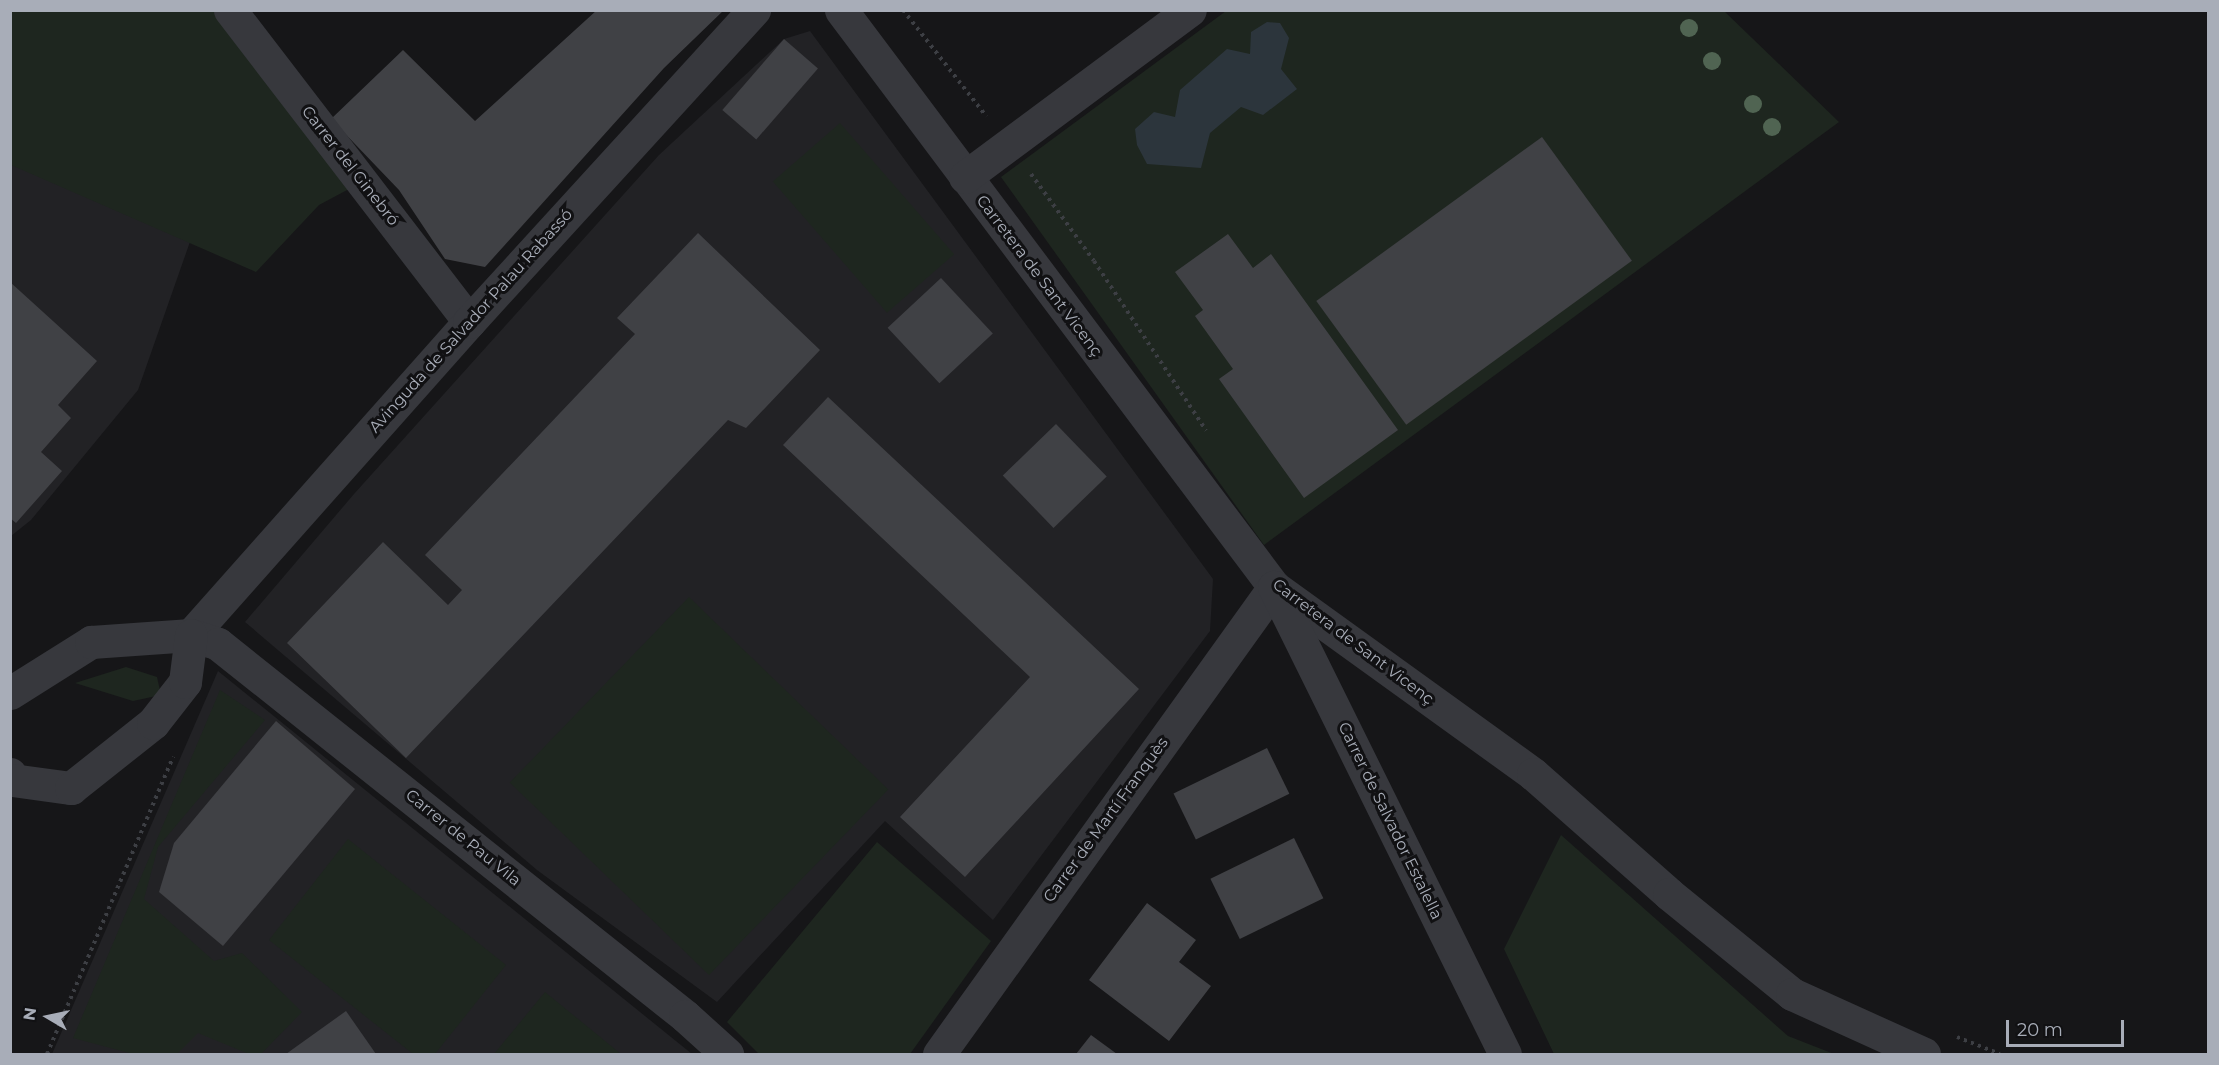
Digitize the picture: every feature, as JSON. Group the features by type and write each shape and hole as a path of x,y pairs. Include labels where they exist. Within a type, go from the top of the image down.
{"street":[{"name":"Carrer del Ginebró","path":"230,10 469,322"},
{"name":"Avinguda de Salvador Palau Rabassó","path":"191,635 469,322 754,10"},
{"name":"Carretera de Sant Vicenç","path":"841,10 1274,587 1533,774 1670,894 1792,994 1935,1044"},
{"path":"965,177 1190,10"},
{"name":"Carrer de Martí Franquès","path":"939,1054 1274,587"},
{"name":"Carrer de Salvador Estalella","path":"1274,587 1505,1054"},
{"path":"10,693 91,642 191,635 184,682 153,723 71,788 12,780 10,774"},
{"name":"Carrer de Pau Vila","path":"191,635 228,650 685,1016 727,1054"}],"path":[{"path":"903,10 1008,145 1094,261 1211,438"},
{"path":"47,1054 177,747"},
{"path":"1935,1044 2000,1054"}],"shaded area":[{"path":"10,11 226,11 362,182 319,205 256,272 11,165"},
{"path":"1226,11 1724,11 1839,122 1264,545 1001,177"},
{"path":"1267,22 1280,23 1289,38 1281,69 1297,89 1263,115 1241,107 1210,133 1201,168 1147,164 1137,145 1135,129 1154,112 1175,117 1180,90 1227,49 1250,54 1251,32"},
{"path":"810,31 1213,579 1210,631 993,920 885,821 717,1002 537,870 245,622 354,494 659,155 784,39"},
{"path":"840,123 954,254 887,313 773,181"},
{"path":"11,164 192,236 138,390 31,520 11,536"},
{"path":"689,597 888,789 709,975 510,783"},
{"path":"126,667 157,677 161,695 133,701 75,683"},
{"path":"218,671 692,1054 52,1054"},
{"path":"220,690 265,720 158,847 144,899 214,961 242,953 302,1012 261,1054 249,1054 198,1033 177,1054 133,1054 73,1038"},
{"path":"1561,835 1788,1036 1834,1054 1554,1054 1504,949"},
{"path":"348,839 506,965 435,1054 413,1054 269,940"},
{"path":"877,842 991,941 910,1054 759,1054 727,1022"},
{"path":"545,992 621,1054 494,1054"}],"building":[{"path":"597,10 724,10 664,68 485,267 445,259 399,190 331,119 403,50 475,121"},
{"path":"784,39 818,69 756,139 722,110"},
{"path":"1542,137 1632,261 1406,425 1316,301"},
{"path":"698,233 820,350 746,428 728,420 406,758 287,643 383,542 448,605 462,590 425,555 635,334 617,318"},
{"path":"1228,234 1253,268 1271,254 1398,430 1304,498 1219,379 1233,369 1195,316 1203,310 1175,272"},
{"path":"941,278 993,334 939,383 888,328"},
{"path":"10,282 97,361 58,405 71,418 41,452 62,471 16,523 10,518"},
{"path":"828,397 1139,689 965,877 900,817 1030,677 783,445"},
{"path":"1056,424 1107,477 1053,528 1003,475"},
{"path":"276,721 355,789 223,946 159,892 174,843"},
{"path":"1267,748 1289,794 1196,839 1174,794"},
{"path":"1294,838 1323,898 1240,939 1210,879"},
{"path":"1147,903 1196,940 1179,962 1211,986 1169,1041 1089,980"},
{"path":"346,1011 376,1054 286,1054"},
{"path":"1091,1035 1117,1054 1076,1054"}]}
